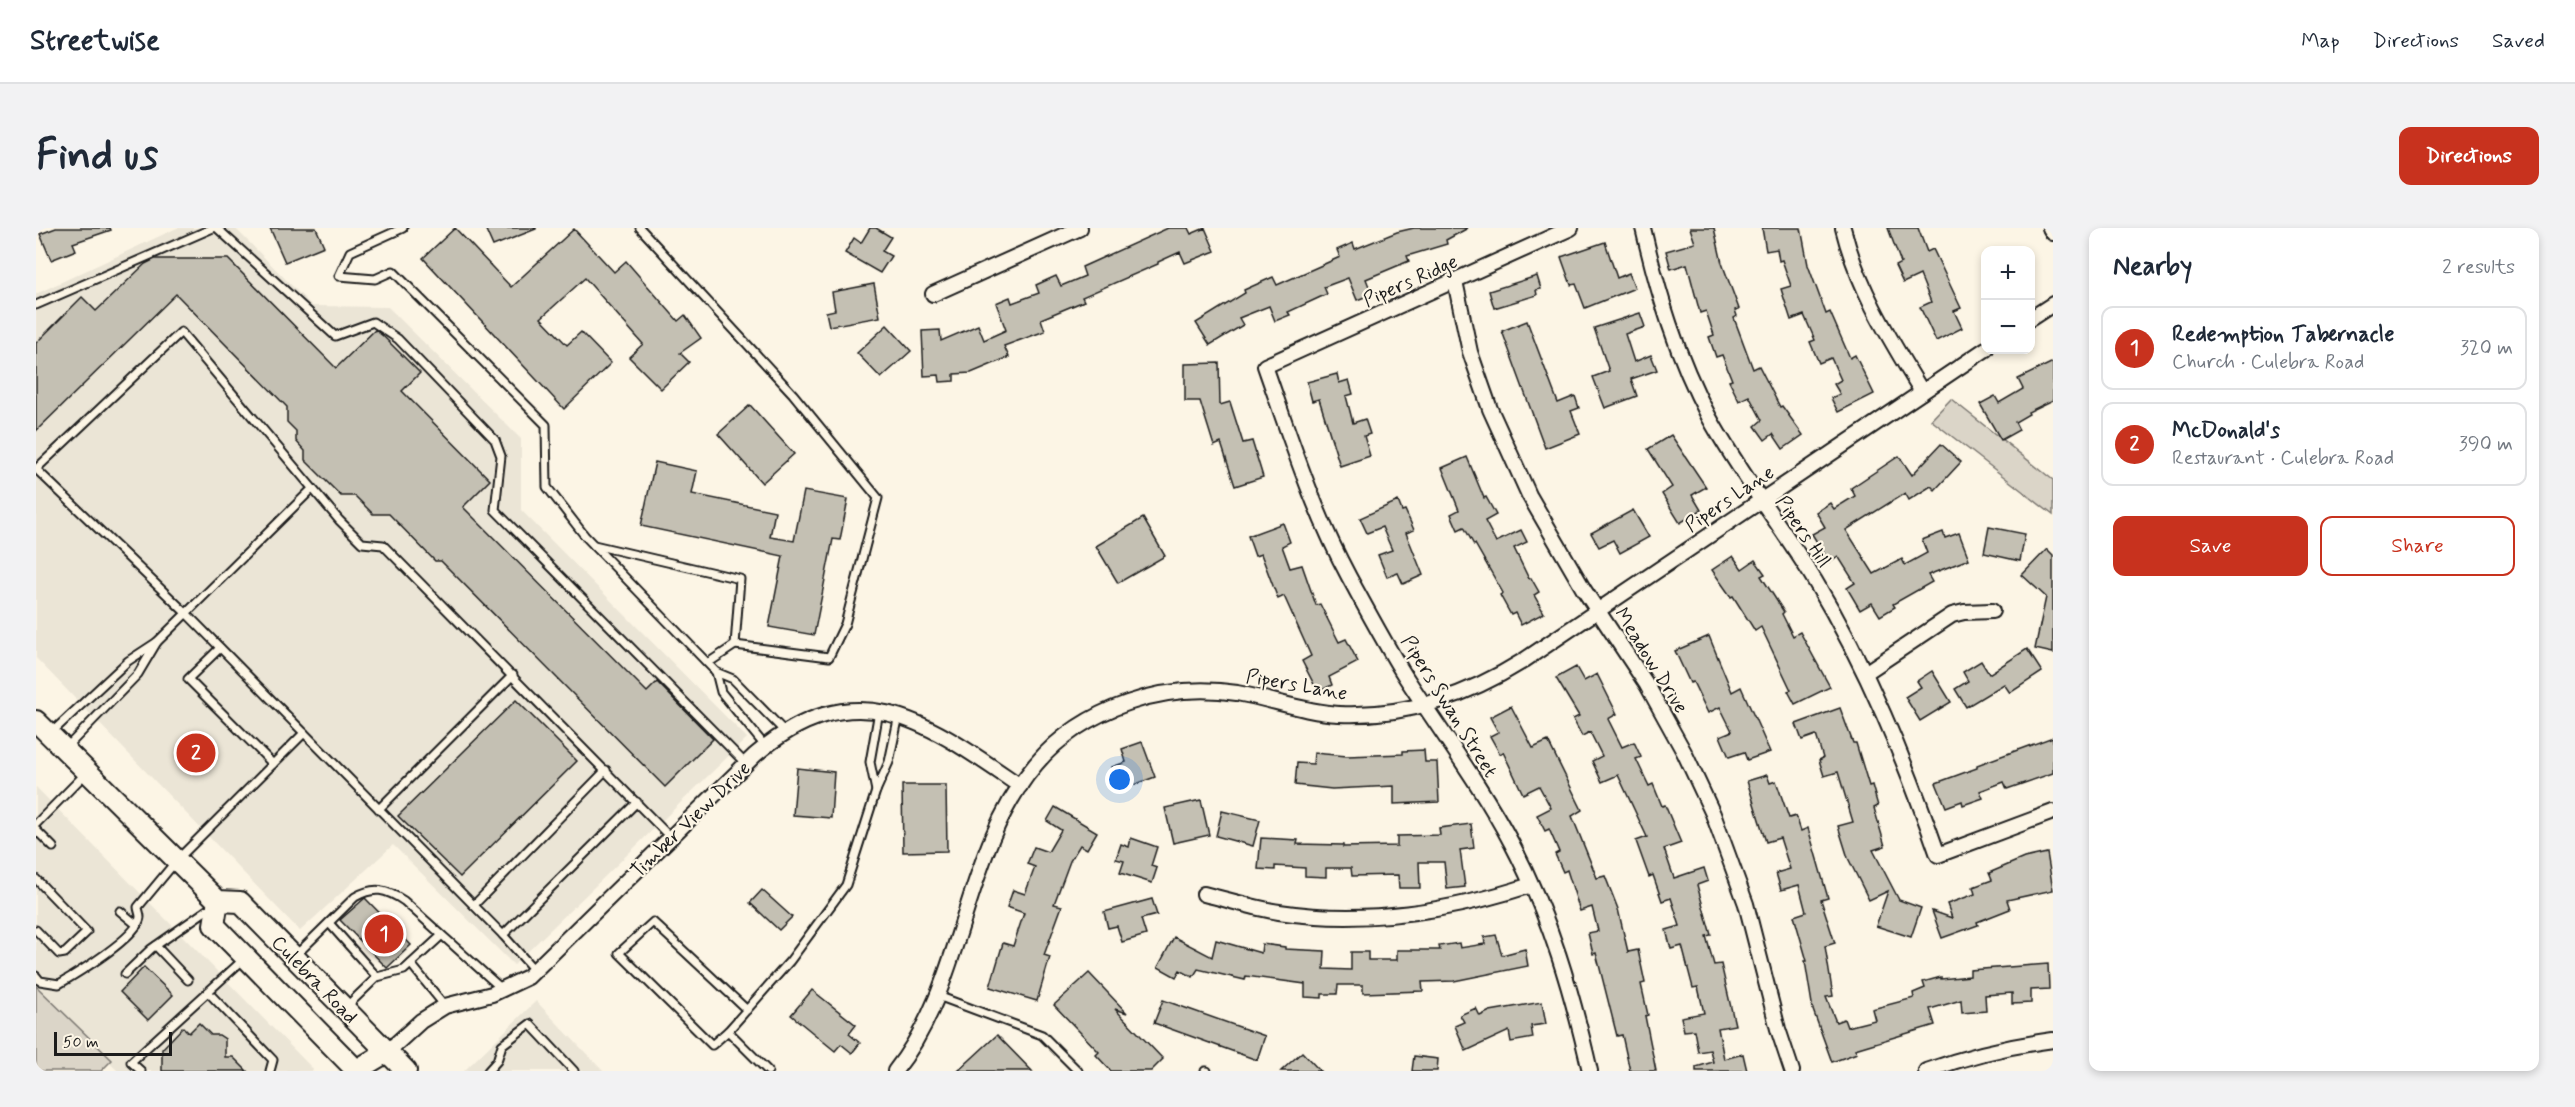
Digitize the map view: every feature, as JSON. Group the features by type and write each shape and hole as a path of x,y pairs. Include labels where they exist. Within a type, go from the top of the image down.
{"main road":[{"path":"43,728 218,901"},
{"name":"Culebra Road","path":"356,1071 214,925 218,901 240,902 406,1071"},
{"name":"Timber View Drive","path":"356,1071 387,1052"},
{"name":"Timber View Drive","path":"379,1071 387,1052"}],"street":[{"path":"933,294 1080,228"},
{"name":"Pipers Ridge","path":"1265,366 1571,228"},
{"name":"Pipers Hill","path":"1643,228 1658,291 1680,355 1708,416 1760,500 1815,581 1865,673 1916,790 1938,855 2053,812"},
{"path":"1843,228 1857,274 1875,315 1922,392"},
{"path":"2050,228 2053,233"},
{"name":"Meadow Drive","path":"1455,281 1470,352 1490,409 1529,495 1584,590 1647,685 1684,752 1717,822 1746,904 1780,1036 1792,1071"},
{"path":"2035,316 2053,304"},
{"name":"Pipers Lane","path":"895,1071 917,1039 938,996 986,856 1004,813 1020,786 1045,754 1078,728 1125,703 1156,695 1190,691 1221,692 1338,714 1380,713 1426,705 1468,692 1494,679 1598,611 1981,352"},
{"name":"Pipers Swan Street","path":"1265,366 1311,497 1348,575 1405,676 1426,705 1512,844 1544,910 1573,998 1590,1071"},
{"path":"1865,673 1953,615 1971,611 1992,611"},
{"name":"Timber View Drive","path":"387,1052 421,1021 445,1005 504,990 520,983 535,972 765,746 805,721 855,710 899,715 944,735 1020,786"},
{"path":"1204,894 1278,912 1329,917 1381,917 1433,912 1483,901 1531,885"},
{"path":"1926,1071 1956,1060 2013,1046 2053,1040"}],"lane":[{"path":"36,305 215,228 335,336 373,322 398,339 495,440 501,456 495,510 746,764"},
{"path":"403,228 350,252 339,276 375,279 393,271 546,425 547,487 594,545 716,672 721,692 765,746"},
{"path":"640,228 793,394 878,498 845,624 829,657 735,645 708,663"},
{"path":"535,972 474,905 187,614 36,469 181,332 312,489 362,543 383,544 671,838"},
{"path":"43,728 128,661 157,642 312,489"},
{"path":"594,545 740,579 735,645"},
{"path":"64,750 138,674 157,642"},
{"path":"220,648 188,679 273,764"},
{"path":"716,672 733,678 785,732"},
{"path":"379,809 513,675"},
{"path":"876,791 870,762 879,711"},
{"path":"747,1010 653,922 619,953 712,1045 728,1031 747,1010 790,961 846,885 876,791 889,762 899,715"},
{"path":"36,976 40,981 59,984 103,957 137,925 140,917 138,907 177,861 304,733"},
{"path":"474,905 606,770"},
{"path":"36,824 87,772"},
{"path":"503,935 637,802"},
{"path":"36,830 53,847"},
{"path":"36,879 87,932 65,953 59,954 36,930"},
{"path":"294,957 355,897 378,888 404,901 504,990"},
{"path":"125,974 156,946 218,901"},
{"path":"120,911 137,925"},
{"path":"329,923 377,977"},
{"path":"345,1008 377,977 404,970 441,936"},
{"path":"156,946 188,980"},
{"path":"141,1071 131,1062 245,958"},
{"path":"411,964 445,1005"},
{"path":"208,992 273,1060 270,1071"},
{"path":"938,996 1042,1035 1078,1071"},
{"path":"488,1071 497,1061 502,1045 530,1024 574,1071"},
{"path":"728,1031 768,1071"}],"shaded area":[{"path":"177,228 235,228 312,306 388,307 521,439 521,510 747,738 514,965 393,845 300,931 36,658 36,294"},
{"path":"1951,399 2053,480 2053,515 1931,420"},
{"path":"36,787 313,1069 312,1071 118,1071 85,1040 36,989"},
{"path":"36,986 112,1060 101,1071 36,1071"},
{"path":"536,1001 603,1071 464,1071"}],"building":[{"path":"56,228 110,228 111,230 73,243 76,250 51,260 40,234"},
{"path":"270,228 316,228 324,246 285,262"},
{"path":"455,228 511,287 574,229 614,272 626,261 678,321 685,315 701,338 680,353 689,362 661,389 629,357 643,344 585,278 541,318 567,345 581,332 611,363 564,409 423,258"},
{"path":"485,228 536,228 536,229 493,246"},
{"path":"870,228 876,228 891,237 882,251 891,256 880,273 845,253 854,238 861,243"},
{"path":"1168,228 1188,228 1191,234 1205,228 1215,251 1185,263 1180,252 1082,297 1084,301 1041,319 1045,331 1004,346 1009,357 971,373 954,374 954,381 940,382 939,375 924,376 922,331 940,330 941,341 978,325 984,340 1006,330 996,303 1010,297 1012,303 1039,293 1036,285 1056,276 1061,286 1085,276 1082,267"},
{"path":"1414,228 1468,228 1446,240 1447,244 1407,256 1409,261 1366,279 1372,294 1357,300 1348,278 1324,287 1327,294 1288,312 1290,315 1275,321 1269,306 1239,318 1243,325 1210,345 1196,323 1245,293 1244,290 1273,277 1277,285 1340,257 1337,250 1353,243 1355,249 1397,232"},
{"path":"1690,228 1714,228 1722,263 1739,309 1735,310 1737,316 1734,318 1753,369 1759,366 1780,407 1782,406 1803,435 1783,449 1773,434 1765,440 1755,426 1762,420 1749,396 1739,401 1729,381 1732,380 1722,355 1716,357 1709,337 1714,335 1706,311 1700,313 1687,264 1671,269 1666,251 1695,243"},
{"path":"1762,228 1801,228 1808,265 1826,314 1830,312 1850,358 1855,355 1874,394 1838,412 1831,398 1840,394 1834,384 1841,380 1831,358 1819,363 1810,342 1815,340 1804,315 1791,320 1781,289 1791,286 1782,260 1779,261 1777,249 1766,251"},
{"path":"1888,228 1918,228 1927,252 1933,249 1961,308 1954,311 1962,328 1936,341 1920,307 1931,302 1920,275 1903,283 1895,266 1901,263"},
{"path":"1605,242 1617,278 1629,273 1635,288 1585,308 1576,284 1571,285 1561,257"},
{"path":"155,259 228,259 336,368 375,330 383,336 420,373 402,391 490,480 463,507 647,692 657,682 713,739 665,787 441,561 435,561 389,514 373,514 355,496 341,496 305,460 305,451 296,441 296,431 287,422 287,407 176,294 36,431 36,343 82,297 96,311 145,264"},
{"path":"1537,276 1541,289 1536,290 1537,295 1494,308 1489,291"},
{"path":"874,284 880,317 829,326 826,312 835,310 832,292"},
{"path":"1640,313 1645,327 1625,334 1634,362 1651,355 1657,370 1631,379 1637,396 1605,408 1593,377 1609,371 1594,328"},
{"path":"1527,321 1558,403 1575,396 1579,408 1571,411 1580,434 1545,448 1502,331"},
{"path":"887,325 911,351 881,378 857,353"},
{"path":"2053,362 2053,400 2028,412 2029,414 2015,422 2019,430 2001,440 1980,404 1995,396 1999,403 2023,389 2018,379"},
{"path":"1219,363 1220,405 1230,402 1243,443 1252,441 1263,477 1235,486 1221,443 1214,446 1200,401 1185,401 1185,364"},
{"path":"1337,374 1339,383 1349,380 1353,394 1346,396 1353,423 1365,419 1370,434 1364,436 1370,456 1340,466 1319,399 1312,401 1307,382"},
{"path":"750,405 794,454 762,483 718,434"},
{"path":"1671,435 1706,487 1692,495 1701,510 1680,523 1662,494 1672,487 1648,449"},
{"path":"1941,444 1961,462 1935,490 1931,486 1909,500 1905,493 1846,530 1874,574 1902,559 1905,565 1927,553 1922,540 1943,532 1945,538 1959,533 1969,559 1928,575 1932,582 1893,604 1895,607 1880,616 1872,603 1860,610 1847,588 1855,583 1838,556 1829,562 1812,534 1825,527 1816,512 1830,503 1834,509 1855,496 1851,488 1899,456 1912,475"},
{"path":"1467,457 1484,498 1486,497 1496,515 1485,521 1496,542 1521,530 1527,542 1514,548 1529,579 1531,578 1539,592 1534,595 1544,613 1521,625 1515,613 1511,615 1500,595 1503,593 1475,544 1464,527 1458,530 1451,514 1459,510 1442,468"},
{"path":"655,462 697,471 692,494 775,511 770,537 794,541 804,491 848,499 840,540 833,539 814,635 769,627 783,556 641,526"},
{"path":"1398,501 1414,530 1406,533 1423,575 1403,584 1398,573 1387,577 1378,555 1392,550 1382,527 1367,533 1360,518"},
{"path":"1633,510 1649,537 1620,553 1613,540 1599,547 1591,533"},
{"path":"1143,518 1165,556 1118,583 1096,546"},
{"path":"1283,523 1290,542 1282,546 1290,568 1302,565 1316,605 1320,604 1339,642 1346,639 1358,662 1329,677 1332,685 1318,692 1302,661 1311,656 1284,596 1278,599 1261,554 1255,556 1248,536"},
{"path":"1989,527 2025,534 2020,561 1984,553"},
{"path":"2047,549 2053,555 2053,653 2035,649 2046,597 2022,575"},
{"path":"1733,556 1742,569 1755,560 1765,574 1761,576 1784,612 1782,614 1793,636 1800,632 1830,687 1795,704 1788,691 1791,690 1761,627 1755,631 1733,596 1731,597 1712,570"},
{"path":"1709,636 1732,692 1741,687 1770,752 1747,760 1744,752 1729,757 1720,736 1732,731 1720,707 1708,713 1693,682 1690,683 1675,651"},
{"path":"2027,649 2042,672 2010,693 2004,684 1966,707 1955,689 1968,681 1963,672 1981,661 1989,674"},
{"path":"1576,667 1584,681 1597,674 1617,714 1608,719 1622,747 1634,742 1641,757 1636,759 1649,786 1653,784 1662,806 1665,805 1681,843 1664,849 1674,878 1704,868 1708,881 1697,885 1711,935 1706,936 1714,965 1721,964 1735,1025 1718,1028 1724,1059 1743,1054 1747,1071 1696,1071 1696,1067 1713,1062 1710,1050 1698,1052 1694,1030 1684,1031 1681,1017 1704,1013 1698,987 1693,988 1682,946 1671,949 1666,930 1680,926 1671,898 1662,901 1653,875 1649,877 1636,841 1647,837 1618,775 1602,782 1592,761 1602,756 1590,732 1582,736 1573,719 1579,716 1556,678"},
{"path":"1932,671 1951,702 1920,721 1905,697 1921,687 1917,681"},
{"path":"516,700 577,761 460,877 398,816"},
{"path":"1511,706 1533,748 1548,741 1582,810 1572,816 1597,878 1605,876 1618,909 1628,952 1638,950 1645,983 1641,984 1648,1015 1645,1016 1656,1071 1630,1071 1622,1035 1617,1036 1596,953 1593,954 1588,933 1598,931 1592,907 1580,911 1567,870 1563,872 1555,854 1559,852 1549,829 1545,831 1537,815 1551,808 1539,786 1523,794 1503,752 1500,754 1490,736 1498,732 1490,717"},
{"path":"1840,708 1853,743 1856,743 1869,786 1872,785 1878,806 1874,808 1885,846 1873,850 1899,900 1921,908 1911,937 1876,926 1888,891 1869,900 1848,858 1838,826 1853,822 1838,772 1824,776 1819,760 1823,758 1816,735 1802,740 1796,724"},
{"path":"2053,737 2053,773 2007,789 2004,782 1980,791 1983,798 1963,805 1962,801 1946,807 1936,783"},
{"path":"1142,742 1155,777 1120,790 1112,767 1126,762 1122,749"},
{"path":"1424,750 1425,762 1437,762 1439,802 1394,804 1394,786 1332,789 1295,785 1297,763 1313,764 1314,753 1347,756 1403,754 1403,751"},
{"path":"797,768 834,772 831,818 793,815"},
{"path":"1767,775 1770,783 1776,781 1789,818 1796,816 1801,831 1808,828 1828,898 1821,900 1835,943 1825,946 1833,996 1826,997 1836,1022 1844,1019 1847,1027 1875,1020 1872,1009 1914,998 1913,993 1925,988 1923,982 1941,977 1941,979 1970,976 1970,970 2048,964 2049,989 2031,990 2031,1003 2012,1004 2012,993 1985,995 1986,1011 1962,1013 1961,1000 1930,1009 1935,1025 1855,1049 1857,1053 1832,1062 1813,1010 1805,961 1807,961 1794,916 1806,912 1799,885 1781,890 1776,873 1790,869 1780,838 1766,842 1747,781"},
{"path":"902,785 946,785 947,851 903,852"},
{"path":"1201,800 1209,835 1173,843 1165,808"},
{"path":"1055,807 1097,832 1087,849 1080,845 1070,861 1054,904 1062,906 1044,955 1050,957 1037,1001 990,987 1003,943 1013,946 1024,913 1007,907 1013,890 1025,894 1035,867 1027,864 1034,847 1048,852 1061,830 1047,821"},
{"path":"1222,811 1260,820 1253,846 1216,836"},
{"path":"1471,824 1474,848 1460,850 1465,887 1447,889 1444,862 1419,862 1420,888 1399,888 1398,875 1352,876 1351,868 1326,868 1326,877 1305,876 1305,868 1275,866 1275,870 1258,869 1261,838 1298,840 1297,844 1343,845 1343,847 1397,846 1397,836 1440,835 1439,828"},
{"path":"1131,838 1157,847 1151,866 1157,868 1152,883 1120,873 1124,861 1116,859 1121,844 1129,847"},
{"path":"2047,853 2053,890 2007,900 2010,909 1977,922 1978,925 1942,938 1932,911 1952,918 1947,904 1975,894 1973,887 1992,880 1989,873 2024,858"},
{"path":"762,890 792,917 779,930 750,903"},
{"path":"365,898 411,945 387,968 340,920"},
{"path":"1152,899 1157,915 1141,919 1146,935 1122,942 1117,926 1108,928 1104,912"},
{"path":"1496,935 1502,955 1525,949 1528,966 1454,981 1422,982 1423,991 1363,993 1363,985 1338,985 1337,994 1322,994 1322,998 1305,997 1305,984 1246,976 1245,980 1198,969 1193,977 1180,970 1176,977 1158,967 1174,937 1212,957 1216,940 1261,953 1262,944 1285,947 1285,949 1325,951 1324,969 1351,970 1351,952 1368,952 1368,960 1397,960 1397,950 1440,950 1439,946 1459,943 1460,948 1485,944 1484,937"},
{"path":"144,967 173,995 148,1020 120,992"},
{"path":"1089,973 1127,1013 1115,1009 1163,1059 1151,1071 1111,1071 1096,1055 1099,1052 1054,1005"},
{"path":"812,990 856,1025 849,1034 860,1043 852,1053 841,1044 835,1051 791,1015"},
{"path":"1163,1000 1265,1036 1257,1060 1154,1023"},
{"path":"1542,1002 1546,1024 1531,1026 1533,1038 1511,1042 1509,1031 1466,1051 1455,1026 1464,1022 1460,1015 1476,1008 1480,1016 1490,1011"},
{"path":"199,1023 211,1035 219,1035 225,1039 225,1057 233,1057 247,1071 162,1071 162,1049 183,1027 189,1033"},
{"path":"997,1035 1032,1071 958,1071"},
{"path":"1302,1052 1320,1071 1281,1071"},
{"path":"1414,1056 1438,1059 1437,1071 1412,1071"}],"place":[{"name":"McDonald's","path":"196,753"},
{"name":"Redemption Tabernacle","path":"384,934"}]}
